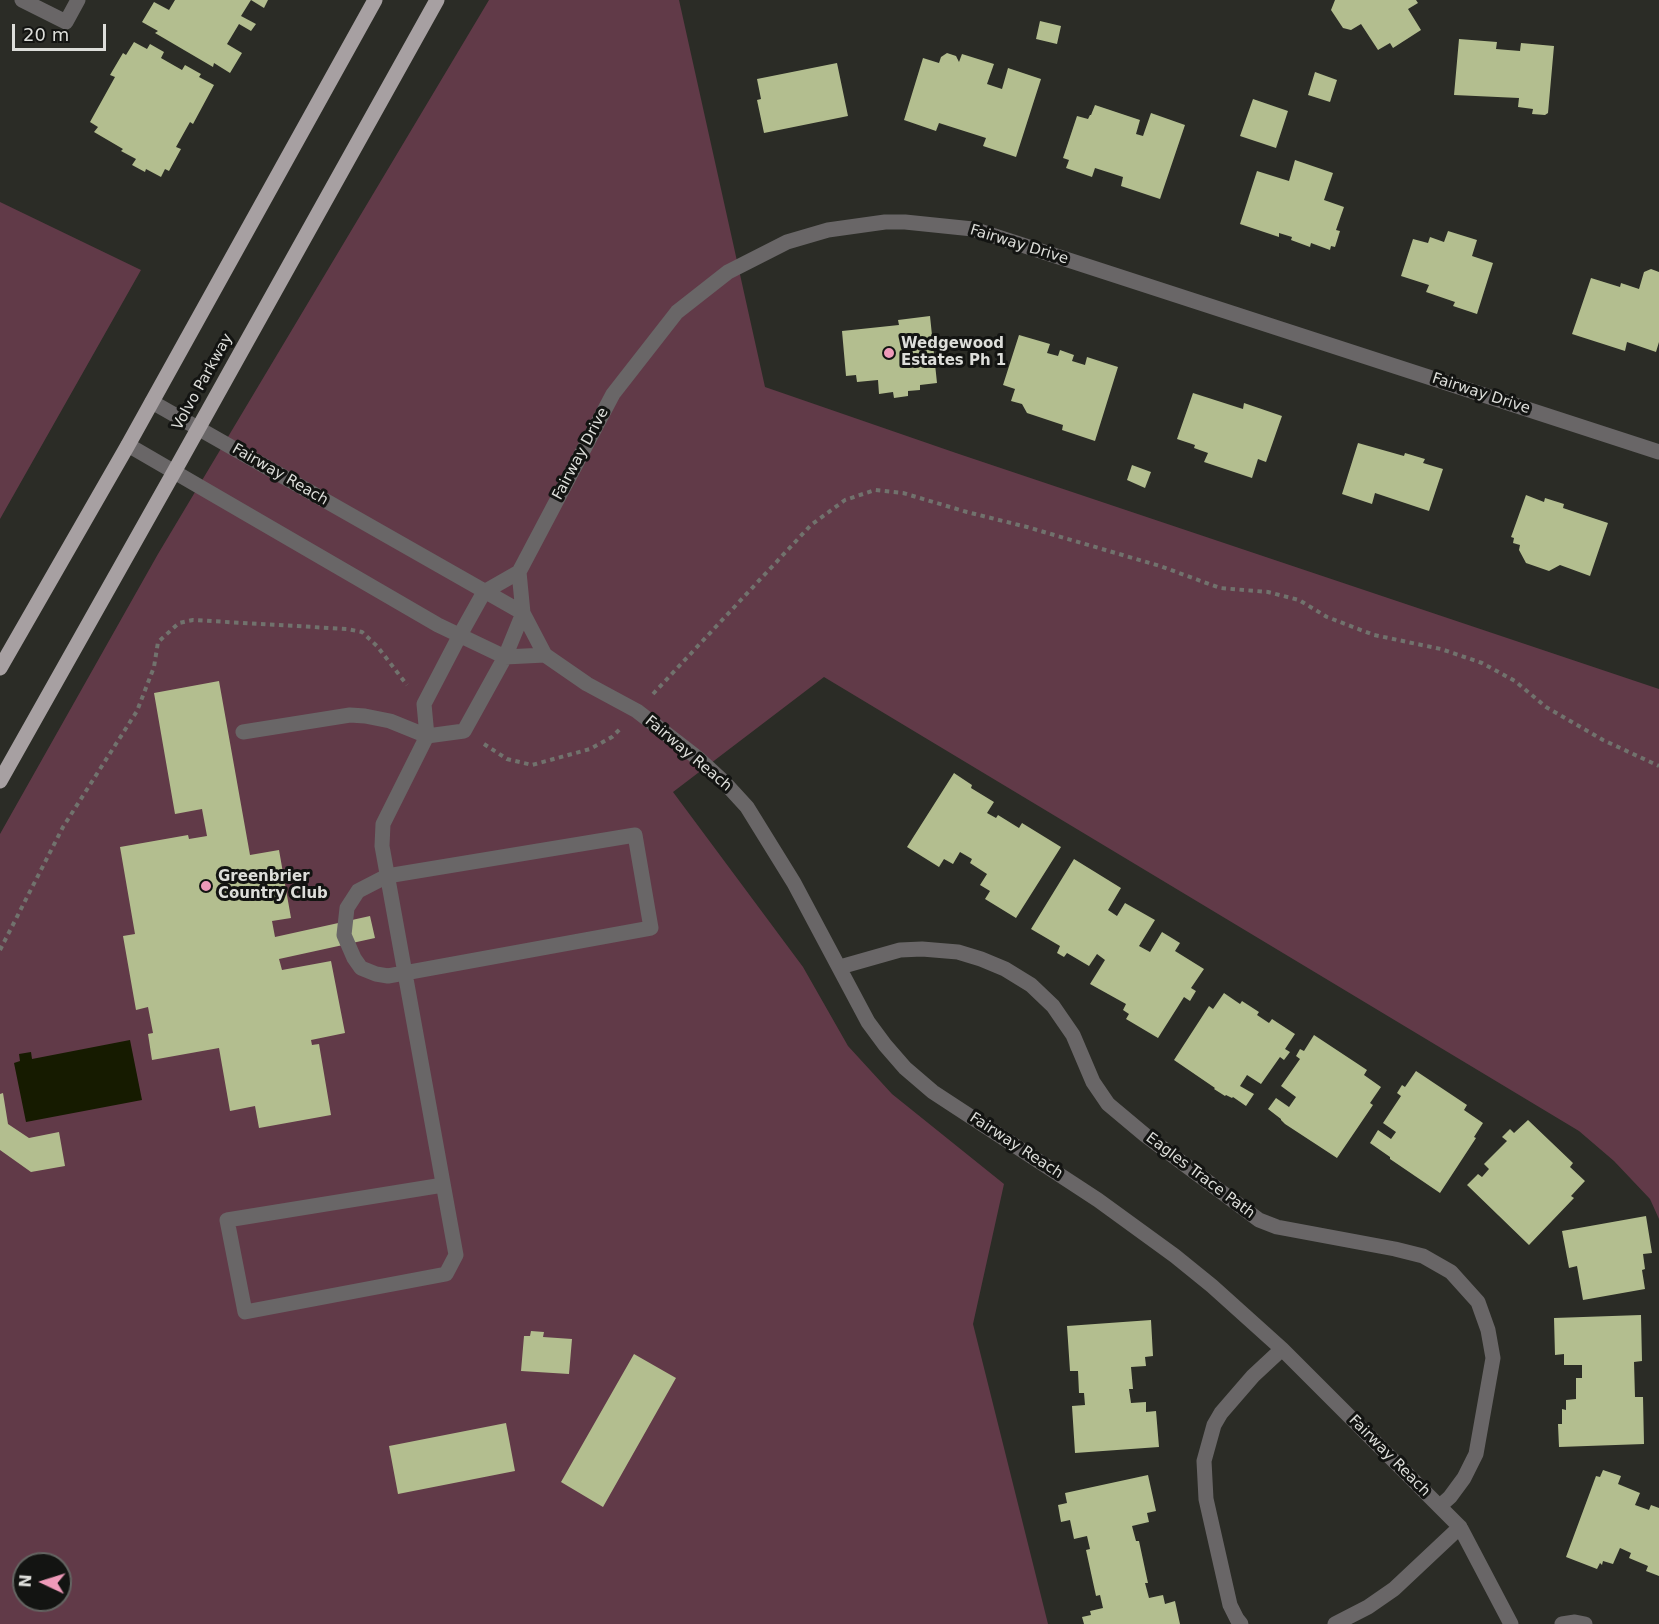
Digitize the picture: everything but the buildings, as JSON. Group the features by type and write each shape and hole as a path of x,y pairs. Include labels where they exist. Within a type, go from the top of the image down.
{"main road":[{"path":"0,668 128,445 375,0"},
{"name":"Volvo Parkway","path":"0,781 437,0"}],"street":[{"path":"22,0 66,22 78,0"},
{"name":"Fairway Drive","path":"519,572 614,394 677,312 728,272 788,242 828,230 885,222 973,229 1659,452"},
{"name":"Fairway Reach","path":"152,402 523,613 545,655 587,684 637,711 699,759 747,807 794,883 868,1022 905,1068 933,1092 1098,1200 1174,1256 1212,1286 1282,1349 1460,1527 1512,1624"},
{"path":"128,445 438,625 506,657 545,655"},
{"path":"243,732 350,715 390,721 427,736 464,731 506,657 523,613 519,572 484,592 460,635 424,704 427,736 383,824 382,846 387,876 456,1255 446,1274 245,1312 227,1220 443,1185"},
{"path":"635,835 651,928 405,973 388,976 376,974 362,968 354,958 344,935 347,908 358,891 387,876 635,835"},
{"name":"Eagles Trace Path","path":"840,967 900,950 922,949 958,952 1005,969 1031,985 1053,1006 1073,1035 1093,1082 1108,1104 1144,1135 1259,1220 1277,1227 1423,1256 1451,1272 1478,1302 1488,1330 1493,1358 1476,1454 1464,1478 1440,1506"},
{"path":"1241,1624 1230,1605 1206,1499 1204,1461 1214,1425 1221,1413 1253,1376 1282,1349"},
{"path":"1335,1624 1368,1607 1394,1589 1460,1527"},
{"path":"1562,1624 1575,1622 1585,1624"}],"path":[{"path":"464,731 507,759 532,765 590,749 612,738 811,525 845,500 875,490 903,493 967,512 1027,526 1160,566 1220,588 1268,592 1299,600 1327,617 1374,635 1440,649 1482,663 1515,681 1546,707 1603,740 1659,766"},
{"path":"0,950 63,827 137,711 154,667 158,642 179,623 193,620 347,629 362,632 424,704"}],"shaded area":[{"name":"Greenbrier Country Club","path":"489,0 679,0 765,387 1659,689 1659,1219 1650,1199 1614,1161 1579,1131 824,677 673,792 803,967 848,1046 892,1094 1004,1184 973,1324 1048,1624 0,1624 0,834 158,554"},
{"path":"0,202 141,270 0,519"},
{"path":"130,1040 142,1100 26,1122 14,1063 20,1061 19,1054 31,1052 32,1059"}],"place":[{"name":"Wedgewood Estates Ph 1","path":"889,353"},
{"name":"Greenbrier Country Club","path":"206,886"}]}
